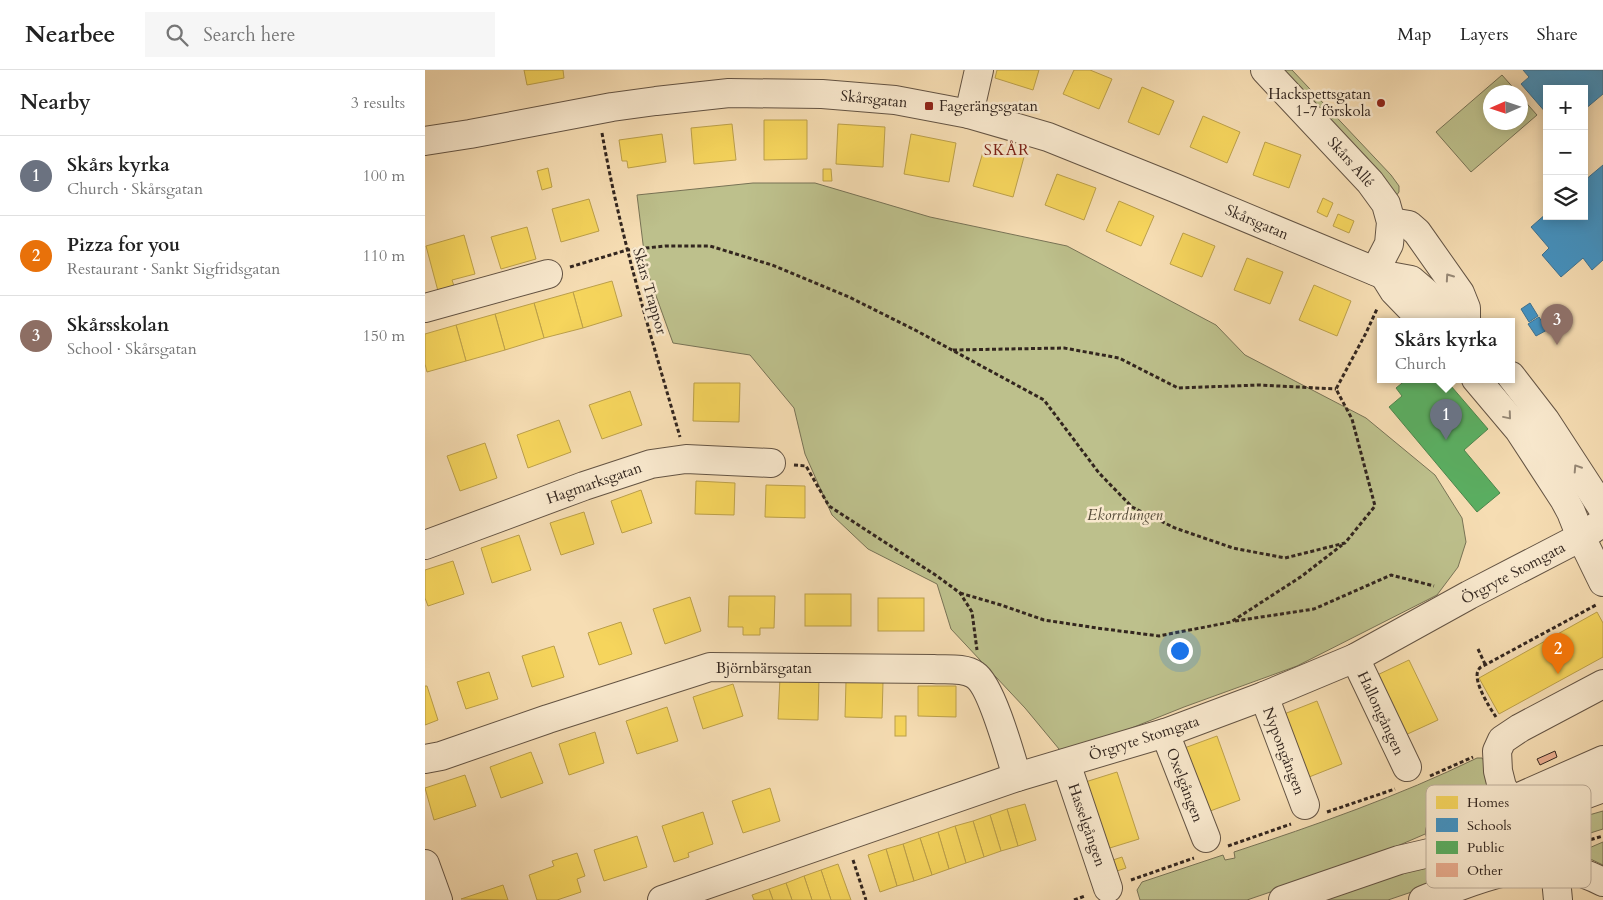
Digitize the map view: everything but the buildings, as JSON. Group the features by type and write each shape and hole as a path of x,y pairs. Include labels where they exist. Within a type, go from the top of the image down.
{"street":[{"path":"969,114 979,70"},
{"name":"Skårs Allé","path":"1265,70 1370,182 1385,204 1391,222 1389,244 1380,273"},
{"name":"Skårsgatan","path":"425,141 612,107 729,93 822,94 895,100 969,114 1048,137 1157,180 1380,273 1411,280 1455,318"},
{"path":"1391,222 1409,225 1417,232 1460,293 1466,308 1466,318"},
{"path":"1380,273 1394,291 1420,318"},
{"path":"425,308 548,274"},
{"path":"1515,381 1545,420 1603,509"},
{"path":"1479,383 1524,438 1571,512 1592,529 1602,592"},
{"name":"Hagmarksgatan","path":"425,545 576,489 651,464 687,459 771,463"},
{"name":"Örgryte Stomgata","path":"662,900 1017,777 1165,733 1264,696 1355,658 1592,529"},
{"name":"Hallongången","path":"1355,658 1411,777"},
{"name":"Björnbärsgatan","path":"425,759 441,756 548,719 710,667 933,669 965,671 976,675 987,691 1017,777"},
{"path":"1502,785 1498,771 1497,751 1502,740 1520,728 1603,684"},
{"name":"Nypongången","path":"1264,696 1305,814"},
{"name":"Oxelgången","path":"1165,733 1209,847"},
{"path":"1559,785 1603,760"},
{"name":"Hasselgången","path":"1066,763 1108,888"},
{"path":"1283,900 1399,860 1426,854"},
{"path":"425,864 438,900"},
{"path":"1591,877 1603,882"},
{"path":"1423,900 1456,894"}],"path":[{"name":"Skårs Trappor","path":"601,127 611,183 627,250 687,459"},
{"path":"548,274 627,250 665,246 711,246 764,263 849,297 917,331 1044,400 1099,473 1131,506 1175,528 1233,548 1285,558 1345,543"},
{"path":"1337,389 1378,308"},
{"path":"952,350 1064,348 1119,358 1178,388 1259,385 1337,389"},
{"path":"1231,622 1301,576 1345,543 1375,506 1352,418 1337,389"},
{"path":"771,463 806,466 829,506 960,592 1043,620 1159,636 1314,609 1391,575 1469,595"},
{"path":"960,592 973,612 977,652"},
{"path":"1496,717 1481,691 1476,675 1478,670 1602,592"},
{"path":"1478,649 1485,665"},
{"path":"1074,900 1209,847 1480,754 1497,751"},
{"path":"845,838 866,900"}],"green space":[{"path":"1278,70 1292,70 1391,175 1399,186 1399,192 1396,196"},
{"path":"1502,75 1511,85 1490,85"},
{"path":"1483,91 1483,130 1520,130 1471,172 1436,132"},
{"path":"1528,105 1537,115 1528,123"},
{"name":"Ekorrdungen","path":"753,183 815,183 930,217 1067,246 1216,325 1245,355 1366,418 1435,475 1462,518 1466,542 1458,567 1437,595 1297,666 1184,707 1064,755 1025,708 951,629 937,584 868,549 832,515 805,454 794,408 750,355 673,343 646,268 637,195"},
{"path":"1477,758 1482,758 1485,762 1490,784 1426,785 1426,834 1402,844 1335,870 1247,900 1140,900 1137,890 1142,882 1223,855 1225,860 1235,858 1234,852 1357,809 1448,772"},
{"path":"1603,811 1603,829 1591,833 1591,814"},
{"path":"1603,842 1603,865 1591,859 1591,847"},
{"path":"1426,860 1426,887 1388,900 1321,900"}],"place":[{"name":"Hackspettsgatan 1-7 förskola","path":"1381,103"},
{"name":"Fagerängsgatan","path":"929,106"},
{"name":"Skårsskolan","path":"1557,345"},
{"name":"Skårs kyrka","path":"1446,440"},
{"name":"Pizza for you","path":"1558,674"}],"district":[{"name":"SKÅR","path":"1007,150"}]}
